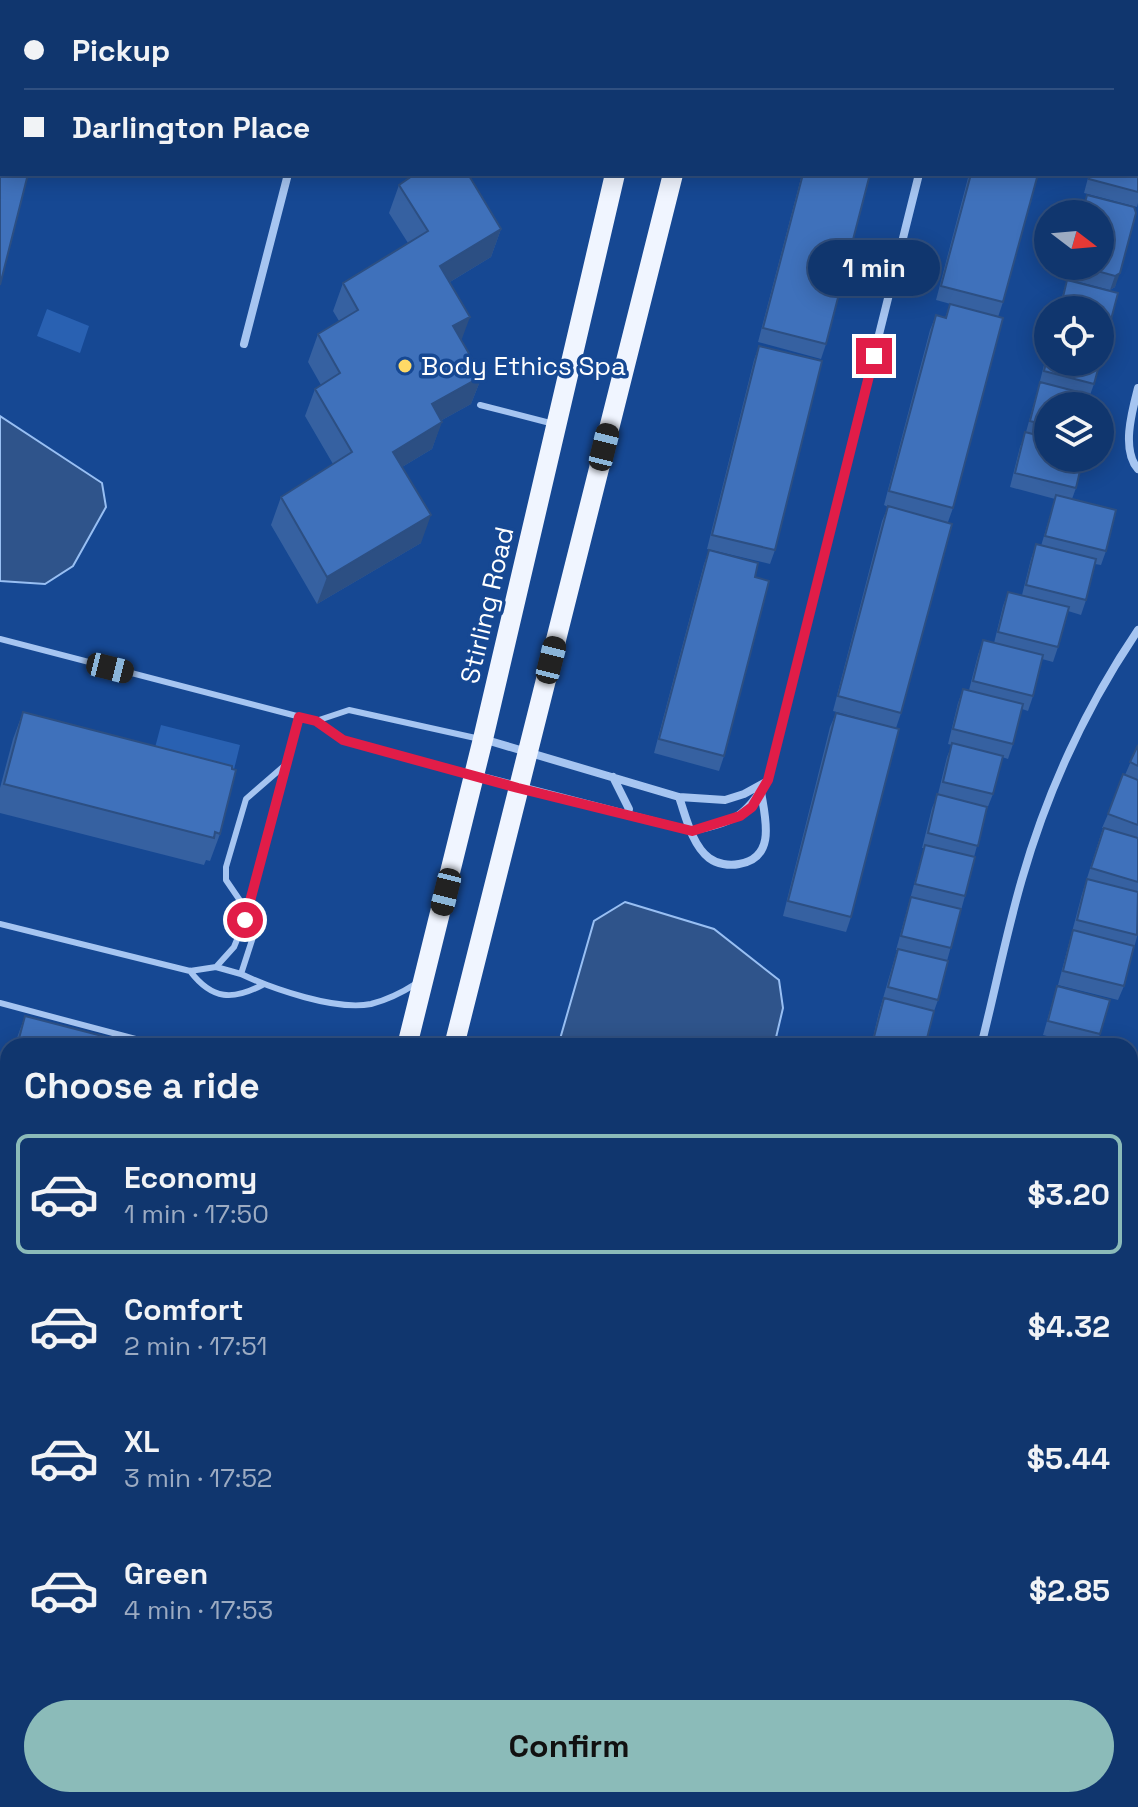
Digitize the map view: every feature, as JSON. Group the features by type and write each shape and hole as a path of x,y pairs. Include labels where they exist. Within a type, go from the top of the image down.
{"main road":[{"name":"Stirling Road","path":"409,1038 475,775 615,176"},
{"path":"456,1038 672,176"}],"street":[{"path":"244,344 287,176"},
{"path":"475,775 692,831 740,816 752,807 768,780 919,176"},
{"path":"1138,388 1130,416 1131,461 1138,469"},
{"path":"983,1038 1022,879 1042,817 1092,707 1138,630"},
{"path":"483,739 679,797 725,800 744,794 768,780"},
{"path":"613,777 629,809 627,815"},
{"path":"679,797 700,848 711,860 726,865 741,864 756,857 766,843 768,824 761,791"}],"lane":[{"path":"480,405 555,424"},
{"path":"0,639 316,721 343,740 475,775"},
{"path":"316,721 349,710 483,739"},
{"path":"216,967 234,947 245,920 299,717"},
{"path":"241,974 253,937 241,902 226,880 226,867 246,799 284,766"},
{"path":"0,924 190,971 216,967 318,1001 369,1004 402,993 424,979"},
{"path":"190,971 200,984 218,995 245,995 264,984"},
{"path":"0,1003 132,1038"}],"shaded area":[{"path":"47,309 89,326 80,353 37,336"},
{"path":"0,416 102,483 106,507 73,566 45,584 0,581"},
{"path":"161,725 240,745 228,794 148,774"},
{"path":"625,902 714,929 779,980 783,1008 776,1038 560,1038 594,921"}],"building":[{"path":"0,176 27,176 0,285"},
{"path":"412,176 469,176 501,229 440,266 470,317 453,326 482,376 432,404 442,422 393,452 431,515 327,577 281,497 352,452 315,389 340,373 318,334 358,310 343,283 428,231 399,185"},
{"path":"802,176 869,176 826,344 763,328"},
{"path":"970,176 1037,176 1003,302 941,286"},
{"path":"1090,176 1138,176 1138,192 1089,179"},
{"path":"1087,195 1107,200 1086,200"},
{"path":"1114,202 1134,207 1136,213 1120,273 1115,276"},
{"path":"1067,280 1118,293 1114,308 1114,296 1063,296"},
{"path":"950,304 1003,318 953,508 889,491 936,315 946,318"},
{"path":"759,346 822,361 775,550 712,535"},
{"path":"1063,376 1096,376 1094,384"},
{"path":"1040,382 1078,392 1037,392"},
{"path":"1025,432 1034,434 1034,472 1080,472 1076,488 1015,473"},
{"path":"1056,495 1116,510 1106,551 1045,536"},
{"path":"888,506 952,524 901,713 838,696"},
{"path":"1036,544 1096,559 1086,600 1026,585"},
{"path":"709,550 758,563 755,577 769,581 724,756 659,739"},
{"path":"1008,592 1069,607 1058,647 998,632"},
{"path":"983,640 1043,655 1033,696 973,681"},
{"path":"963,689 1023,704 1013,744 953,729"},
{"path":"23,712 232,766 236,770 220,834 215,832 214,838 4,784"},
{"path":"836,713 899,729 851,917 788,901"},
{"path":"952,743 1003,756 993,794 943,782"},
{"path":"1138,745 1138,766 1130,762"},
{"path":"1123,774 1138,780 1138,825 1108,814"},
{"path":"937,794 987,807 978,846 928,833"},
{"path":"1104,828 1138,838 1138,882 1091,868"},
{"path":"925,845 975,857 965,896 915,884"},
{"path":"1087,879 1138,892 1137,935 1077,920"},
{"path":"911,897 961,909 951,948 901,936"},
{"path":"1073,930 1134,946 1124,986 1063,971"},
{"path":"898,949 948,961 938,1000 888,987"},
{"path":"1057,986 1110,1000 1100,1034 1048,1021"},
{"path":"884,998 934,1011 927,1038 874,1037"},
{"path":"25,1016 110,1038 19,1038"}],"place":[{"name":"Body Ethics Spa","path":"405,366"}],"route":[{"path":"245,920 299,717 316,721 343,740 692,831 726,822 752,807 768,780 874,356"}]}
